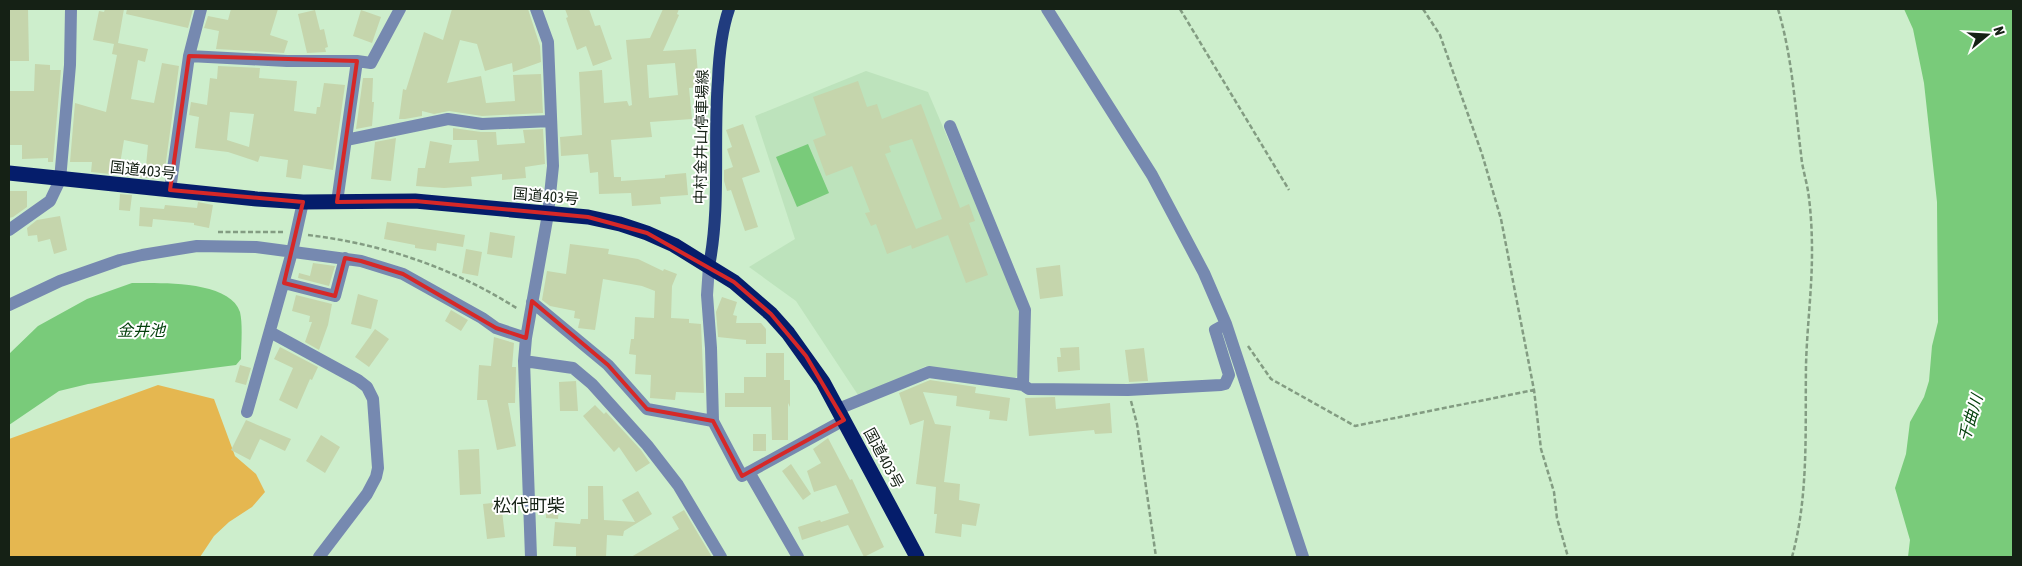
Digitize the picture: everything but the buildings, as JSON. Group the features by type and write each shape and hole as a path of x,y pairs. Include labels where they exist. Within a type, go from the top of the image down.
{"highway":[{"name":"国道403号","path":"9,174 303,202 414,201 588,217 620,224 674,245 734,282 771,314 806,356 841,414 917,557"}],"main road":[{"name":"中村金井山停車場線","path":"709,266 713,247 716,208 715,119 720,36 729,9"}],"street":[{"path":"9,230 50,201 60,180 70,65 71,9"},
{"path":"170,190 189,56 201,9"},
{"path":"189,56 371,63 400,9"},
{"path":"531,557 524,361 529,316 548,214 553,166 548,42 536,9"},
{"path":"1047,9 1152,175 1204,273 1226,324 1303,557"},
{"path":"337,202 357,61"},
{"path":"346,140 448,119 482,124 551,122"},
{"path":"950,126 1025,310 1023,385"},
{"path":"247,412 284,283 303,202"},
{"path":"9,305 60,281 120,260 197,246 256,247 345,258 403,274 482,318 496,328 526,338"},
{"path":"284,283 335,296 345,258"},
{"path":"709,266 707,295 712,348 713,420 742,476 841,414 929,372 1023,385 1030,389 1128,390 1225,384 1229,375 1215,330 1226,324"},
{"path":"532,302 608,365 647,409 713,420"},
{"path":"270,332 358,380 367,387 372,399 378,468 374,482 368,494 319,557"},
{"path":"524,361 573,368 592,384 647,445 678,485 721,557"},
{"path":"749,472 798,557"}],"path":[{"path":"1180,9 1289,190"},
{"path":"1423,9 1440,35 1482,154 1501,219 1534,390 1541,449 1554,492 1557,518 1568,557"},
{"path":"1778,9 1787,40 1801,157 1808,192 1812,250 1811,301 1806,362 1806,454 1798,532 1792,557"},
{"path":"211,232 264,231 297,233 351,241 417,259 455,274 529,316"},
{"path":"1245,341 1272,379 1355,426 1534,390"},
{"path":"1128,390 1137,424 1156,557"}],"highlighted area":[{"path":"189,56 357,61 337,202 415,201 588,217 647,233 734,282 771,314 806,356 844,420 742,476 713,421 647,409 608,365 532,301 526,338 496,328 403,274 361,261 345,258 335,296 284,283 303,202 170,190"}],"shaded area":[{"path":"866,71 928,92 1021,310 1018,375 1010,383 926,366 860,398 796,301 749,267 795,239 755,116"},
{"path":"158,385 214,399 235,456 256,474 265,492 252,507 229,522 214,536 200,557 9,557 9,439"}],"water":[{"name":"千曲川","path":"1904,9 2013,9 2013,557 1908,557 1910,540 1895,488 1906,454 1910,422 1924,397 1929,381 1932,346 1938,322 1937,202 1924,83 1913,29"},
{"path":"808,144 829,193 797,207 776,157"},
{"name":"金井池","path":"132,283 192,286 223,294 234,302 240,312 242,329 241,359 236,365 88,384 59,391 9,425 9,354 38,326 87,299"}],"district":[{"name":"松代町柴","path":"529,505"}]}
